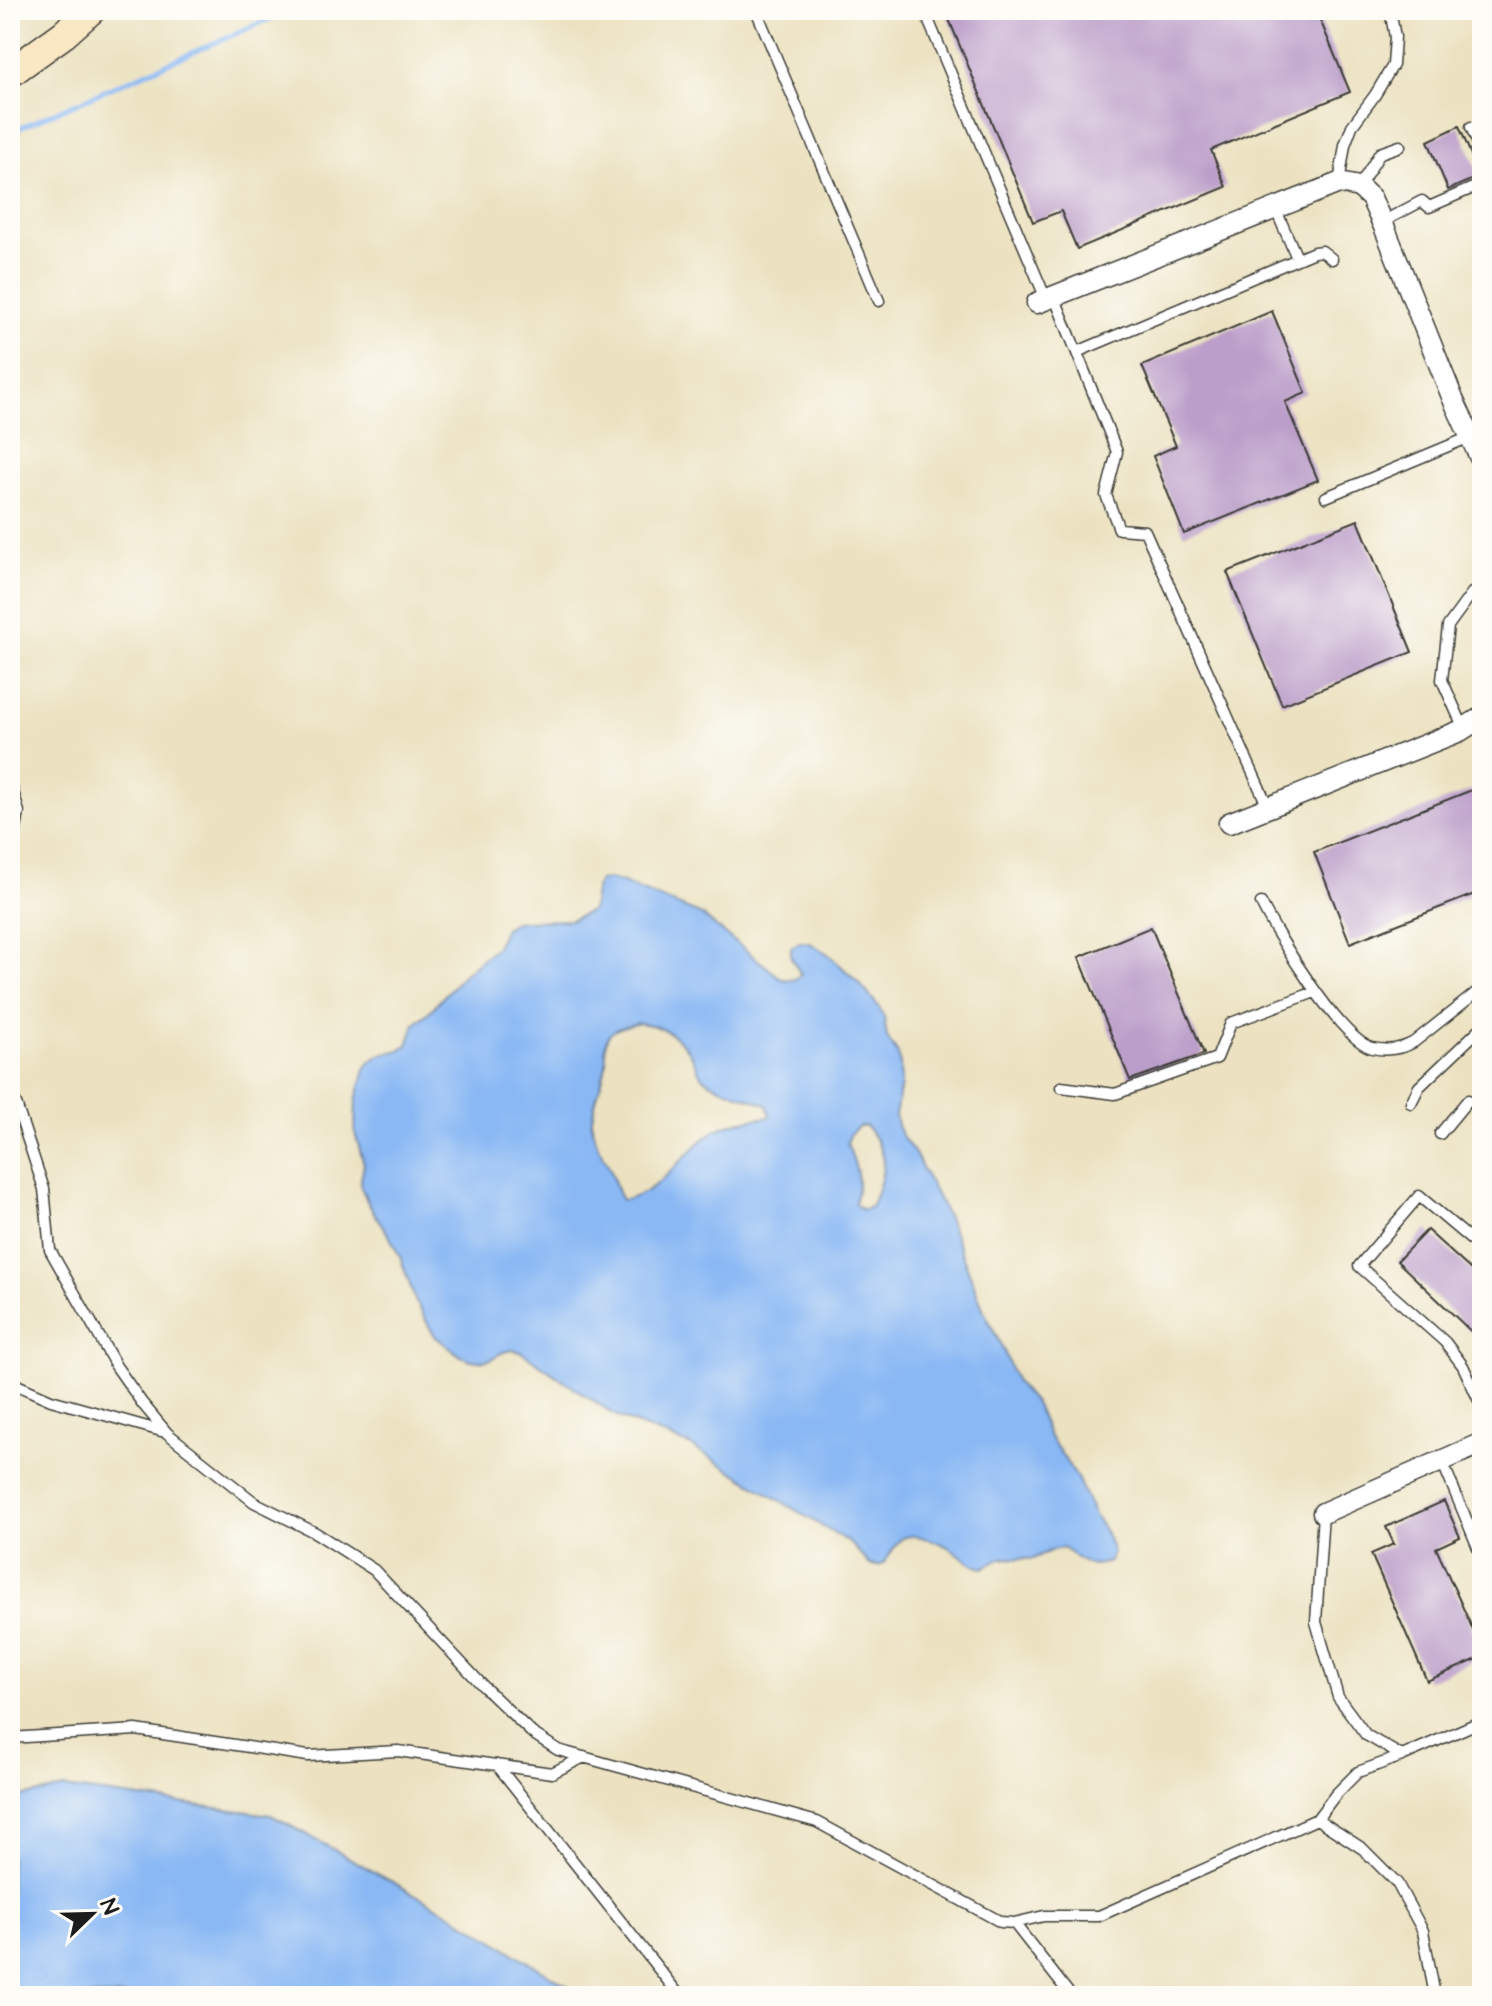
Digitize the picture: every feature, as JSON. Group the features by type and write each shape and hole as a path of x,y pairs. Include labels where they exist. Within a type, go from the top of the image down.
{"street":[{"path":"10,73 91,10"},
{"path":"1046,299 1275,208 1349,185 1371,198 1482,462"},
{"path":"1229,823 1464,729 1482,717"},
{"path":"1323,1513 1482,1443"}],"lane":[{"path":"756,10 879,301"},
{"path":"924,10 1046,299 1077,352 1117,452 1106,495 1119,529 1145,531 1268,807"},
{"path":"1349,185 1345,145 1352,126 1393,65 1395,37 1390,10"},
{"path":"1475,10 1482,26"},
{"path":"1471,127 1482,153"},
{"path":"1349,185 1380,153 1400,146"},
{"path":"1382,222 1422,201 1429,207 1482,184"},
{"path":"1275,208 1297,258"},
{"path":"1077,352 1297,258 1322,251 1332,259"},
{"path":"1326,497 1470,437"},
{"path":"1464,729 1442,680 1448,626 1472,593"},
{"path":"10,781 19,812 10,863"},
{"path":"1261,903 1315,992 1354,1038 1371,1047 1405,1047 1482,988"},
{"path":"1061,1087 1115,1094 1217,1058 1231,1023 1315,992"},
{"path":"1411,1103 1419,1087 1482,1027"},
{"path":"10,1093 44,1189 50,1250 116,1366 167,1433 254,1502 316,1533 374,1570 484,1687 532,1733 558,1750 817,1822 1001,1922 1014,1923 1044,1916 1099,1916 1317,1819 1358,1772 1482,1721"},
{"path":"1440,1134 1468,1100"},
{"path":"1482,1249 1419,1196 1359,1266 1445,1342 1463,1366 1482,1407"},
{"path":"10,1382 51,1400 167,1433"},
{"path":"1442,1461 1482,1557"},
{"path":"1323,1513 1316,1622 1338,1697 1366,1735 1402,1756"},
{"path":"10,1738 136,1730 308,1756 398,1751 552,1773 584,1757"},
{"path":"497,1765 680,1996"},
{"path":"1317,1819 1363,1849 1397,1883 1423,1931 1435,1996"},
{"path":"1014,1923 1071,1996"}],"water":[{"path":"609,879 620,882 700,914 782,979 793,980 801,975 791,957 791,947 800,942 810,943 828,954 879,1007 887,1037 898,1054 900,1064 901,1085 895,1115 901,1135 914,1152 948,1218 1016,1382 1036,1405 1048,1434 1077,1478 1106,1533 1113,1552 1109,1562 1088,1564 1062,1548 1033,1559 1002,1558 983,1568 939,1543 911,1536 900,1540 880,1566 870,1565 848,1542 689,1445 618,1417 521,1352 511,1350 492,1359 471,1360 436,1337 415,1300 391,1239 360,1185 364,1164 355,1133 356,1101 365,1069 380,1055 408,1045 415,1024 463,975 496,947 505,928 514,922 571,920 591,911 599,881","holes":["639,1023 669,1033 686,1048 705,1079 767,1105 770,1114 769,1117 733,1123 713,1132 659,1182 635,1197 622,1200 595,1139 592,1119 606,1064 605,1045 608,1037 616,1030","859,1126 866,1126 874,1136 883,1165 880,1185 871,1207 863,1210 855,1204 858,1179 847,1143 851,1133"]},
{"path":"64,1788 271,1815 451,1914 584,1996 10,1996 10,1799"}],"building":[{"path":"945,10 1316,10 1350,92 1211,150 1226,187 1077,249 1061,211 1033,222"},
{"path":"1459,126 1480,176 1448,190 1428,141"},
{"path":"1272,311 1306,393 1285,402 1318,480 1184,534 1153,456 1176,446 1142,366"},
{"path":"1358,520 1412,652 1282,705 1227,572"},
{"path":"1482,786 1482,891 1350,943 1314,852"},
{"path":"1151,927 1204,1054 1130,1080 1079,957"},
{"path":"1427,1230 1482,1280 1482,1342 1397,1261"},
{"path":"1444,1501 1460,1537 1436,1548 1482,1650 1482,1657 1427,1681 1371,1554 1394,1544 1386,1527"}],"waterway":[{"path":"10,132 290,10"}]}
